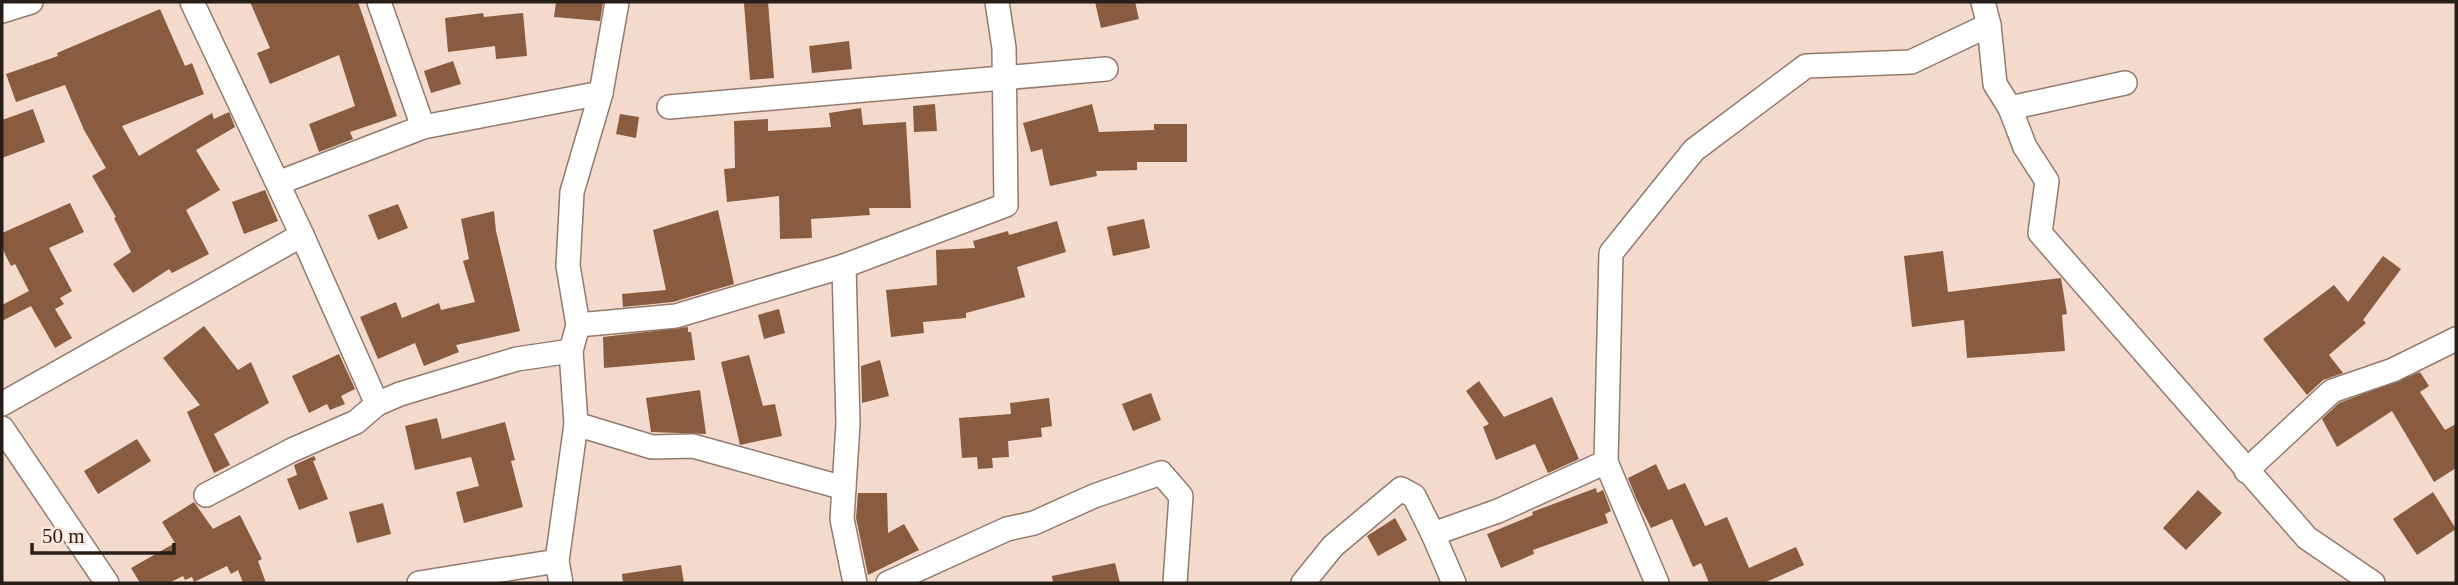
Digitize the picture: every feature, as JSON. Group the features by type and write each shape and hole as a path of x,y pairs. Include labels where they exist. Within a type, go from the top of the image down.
{"street":[{"path":"2,11 31,2"},
{"path":"192,2 302,234 377,404"},
{"path":"379,2 423,127"},
{"path":"419,583 559,572 576,424 571,351 578,325 568,266 572,192 601,93 617,2"},
{"path":"578,325 676,316 844,266 1006,205 1004,48 997,2"},
{"path":"1983,2 1989,25 1995,84 2010,108 2025,148 2047,181 2040,233 2127,329 2246,471 2307,537 2372,583"},
{"path":"1657,583 1606,462 1611,253 1694,150 1806,66 1911,62 1989,25"},
{"path":"669,107 1106,69"},
{"path":"2010,108 2125,83"},
{"path":"278,183 423,127 601,93"},
{"path":"2,404 302,234"},
{"path":"844,266 848,424 842,519 855,583"},
{"path":"2246,471 2332,391 2393,370 2456,339"},
{"path":"206,495 292,450 356,422 377,404 434,383 516,359 571,351"},
{"path":"576,424 652,447 693,446 844,488"},
{"path":"2,428 107,583"},
{"path":"1433,534 1498,512 1606,462"},
{"path":"888,583 920,577 937,559 1007,529 1034,523 1094,496 1161,472 1181,496 1175,583"},
{"path":"1303,583 1333,546 1401,489 1413,496 1454,583"}],"building":[{"path":"250,2 358,2 397,116 350,132 353,139 319,152 309,124 355,106 339,55 270,84 257,53 270,48"},
{"path":"556,2 603,2 600,21 554,17"},
{"path":"768,2 774,78 750,80 744,3"},
{"path":"1095,2 1135,2 1139,19 1101,28"},
{"path":"160,9 185,66 192,63 204,94 122,126 139,156 212,113 214,119 229,112 235,127 196,150 220,190 186,210 209,254 172,273 169,269 133,293 113,264 131,252 114,218 116,217 92,176 106,168 84,130 65,85 16,102 6,74 58,56 57,53"},
{"path":"483,13 484,17 523,13 527,56 496,59 495,46 448,52 445,18"},
{"path":"849,41 852,69 812,73 809,46"},
{"path":"453,61 461,84 431,93 424,71"},
{"path":"935,104 937,131 914,132 913,106"},
{"path":"1092,104 1099,132 1154,130 1154,124 1187,124 1187,162 1137,162 1137,170 1096,171 1097,176 1050,186 1042,149 1031,152 1023,123"},
{"path":"861,108 863,125 906,122 911,208 869,208 870,215 811,219 812,238 780,239 779,196 727,202 724,169 735,168 734,121 768,119 768,131 831,127 829,113"},
{"path":"33,109 45,142 2,158 2,120"},
{"path":"620,114 639,117 636,138 616,134"},
{"path":"265,190 278,221 244,234 232,202"},
{"path":"70,203 84,232 49,248 72,291 60,298 64,304 55,309 72,338 55,348 31,306 2,321 2,305 29,291 15,264 11,266 2,248 2,233"},
{"path":"398,204 408,228 378,240 368,215"},
{"path":"718,210 734,284 673,302 623,307 622,294 666,290 653,230"},
{"path":"494,211 496,231 520,331 456,345 459,352 424,366 415,343 378,359 360,317 396,302 402,318 439,303 441,310 475,302 463,261 469,259 461,219"},
{"path":"1144,219 1150,248 1113,256 1107,227"},
{"path":"1057,221 1066,252 1017,267 1025,297 966,313 966,318 923,322 924,333 891,337 886,290 937,285 936,250 975,248 973,241 1008,231 1009,235"},
{"path":"1943,251 1948,292 2061,278 2067,314 2062,315 2065,351 1967,358 1964,320 1912,327 1904,256"},
{"path":"2383,256 2401,269 2363,320 2366,323 2329,355 2343,373 2323,380 2307,395 2263,339 2334,285 2348,302"},
{"path":"779,309 785,333 764,339 758,315"},
{"path":"204,326 238,370 251,362 269,403 214,434 230,465 214,473 187,412 200,405 163,358"},
{"path":"688,327 695,360 604,368 603,337"},
{"path":"339,354 355,389 341,396 345,404 330,410 327,404 309,413 292,376"},
{"path":"749,355 763,406 775,404 782,436 740,445 721,362"},
{"path":"880,360 889,396 862,403 861,366"},
{"path":"2420,372 2429,386 2420,392 2445,430 2456,424 2456,468 2434,482 2392,411 2337,447 2322,419 2339,403"},
{"path":"1479,381 1504,417 1552,397 1579,459 1548,473 1535,444 1496,460 1483,427 1489,424 1466,391"},
{"path":"700,390 706,434 651,432 646,398"},
{"path":"1151,393 1161,420 1133,431 1122,404"},
{"path":"1049,398 1052,426 1041,428 1042,437 1008,441 1009,457 992,458 993,468 978,469 977,457 962,458 959,418 1011,414 1010,403"},
{"path":"437,418 442,439 505,422 515,460 511,461 523,507 464,523 456,492 479,486 471,457 415,470 405,426"},
{"path":"137,439 151,461 98,494 84,471"},
{"path":"314,456 316,460 313,461 328,499 299,510 287,479 297,475 294,465"},
{"path":"1656,464 1668,490 1685,483 1705,526 1727,517 1749,568 1796,547 1804,565 1764,583 1709,583 1701,563 1693,567 1672,519 1651,528 1636,498 1628,478"},
{"path":"1596,488 1597,493 1603,490 1611,511 1605,514 1608,523 1533,550 1534,554 1501,568 1487,534 1533,515 1532,512"},
{"path":"2198,490 2222,513 2186,550 2163,528"},
{"path":"2433,492 2456,529 2417,555 2393,519"},
{"path":"858,493 887,493 888,533 904,524 919,550 868,575 856,518"},
{"path":"194,502 213,529 240,515 262,559 258,561 266,583 243,583 238,570 231,574 227,566 194,582 192,577 185,580 183,576 169,583 140,583 131,568 175,543 162,522"},
{"path":"383,503 391,534 357,543 349,512"},
{"path":"1395,518 1407,540 1378,556 1367,536"},
{"path":"1115,563 1120,583 1053,583 1052,576"},
{"path":"681,565 684,583 623,583 622,574"}]}
